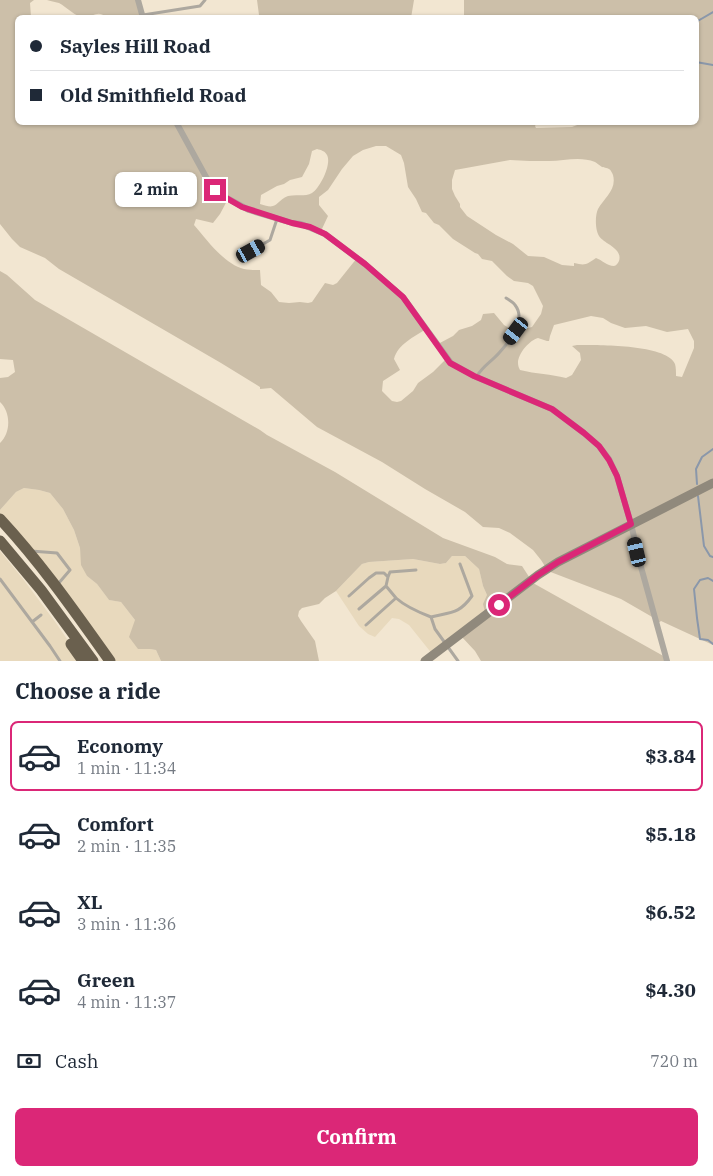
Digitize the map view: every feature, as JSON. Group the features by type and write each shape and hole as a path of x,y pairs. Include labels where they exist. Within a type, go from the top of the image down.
{"highway":[{"path":"0,519 31,551 56,581 110,661"},
{"path":"0,529 48,586 102,661"},
{"path":"0,540 93,661"},
{"path":"0,551 37,597 83,661"}],"main road":[{"path":"424,661 544,570 713,483"}],"street":[{"path":"138,0 143,15"},
{"path":"178,125 198,164 215,190 242,207 310,227 325,234 365,264 403,297 450,363 477,377 552,409 599,446 613,467 631,524 667,661"}],"lane":[{"path":"149,15 200,6 204,0"},
{"path":"241,249 251,251 270,240 278,219"},
{"path":"477,377 482,368 500,353 516,331 519,312 515,304 506,298"},
{"path":"31,551 39,556"},
{"path":"31,551 57,553 70,570 56,581"},
{"path":"386,586 403,604 420,613 432,617 457,612 472,596 460,564"},
{"path":"359,609 386,586 390,572 416,570"},
{"path":"349,596 376,572 384,573 388,577"},
{"path":"0,579 60,661"},
{"path":"366,625 396,598"},
{"path":"32,622 41,615"},
{"path":"432,617 435,629 458,661"}],"shaded area":[{"path":"0,0 34,0 30,3 31,15 15,15 15,125 536,125 536,128 572,127 577,125 699,125 699,15 464,15 464,0 713,0 713,645 661,621 657,624 654,618 621,599 548,571 533,550 510,533 499,528 483,527 465,512 382,462 317,427 271,388 260,389 260,387 221,363 59,269 45,258 20,247 0,224","holes":["376,146 386,146 401,155 408,187 422,212 426,213 434,223 439,225 453,239 478,254 482,259 492,261 514,281 528,283 533,286 543,306 541,314 532,327 528,328 509,328 494,313 483,314 481,320 472,326 459,330 453,336 438,344 446,358 445,360 418,383 413,391 397,402 392,401 382,391 383,381 400,370 394,359 399,349 407,341 426,329 395,289 357,258 337,283 333,285 325,283 312,302 279,302 271,292 261,285 260,270 244,269 230,262 216,251 194,225 196,219 213,223 228,199 321,231 328,216 319,205 319,197 328,190 353,156 363,150","317,149 326,154 328,164 324,176 312,193 288,196 274,206 260,204 261,195 290,180 302,177 309,164 312,151","510,160 589,160 611,171 614,180 612,189 598,209 596,226 601,239 616,249 619,262 615,266 611,266 596,258 586,264 574,263 574,266 562,265 544,257 528,256 513,244 467,216 460,207 452,189 455,170","591,316 603,318 625,328 646,326 667,332 688,329 694,341 694,348 682,377 676,376 675,364 669,357 645,349 614,346 572,346 580,353 581,360 572,375 566,378 520,370 518,365 520,355 532,341 538,338 549,341 554,325"]},
{"path":"47,0 138,0 143,15 76,15 59,3"},
{"path":"257,0 414,0 412,15 259,15"},
{"path":"0,271 35,300 267,435 335,472 443,538 495,557 507,564 522,566 533,583 667,658 669,661 481,661 475,651 461,636 485,612 483,604 487,595 479,569 465,556 452,556 446,563 440,564 413,559 362,564 336,591 319,604 302,608 299,611 298,616 315,641 319,661 161,661 156,650 138,649 129,637 135,620 121,602 109,600 97,584 87,576 81,565 80,548 74,530 63,509 50,493 24,488 16,492 0,510 0,443 4,439 8,428 8,417 4,406 0,402 0,378 8,377 15,372 13,360 0,359"},
{"path":"24,488 50,493 63,509 74,530 80,548 82,565 87,576 97,584 109,600 121,602 135,620 150,649 156,650 161,661 113,661 0,516 0,510 16,492"},
{"path":"0,551 56,623 82,661 0,661"},
{"path":"452,556 465,556 479,569 487,595 485,612 433,655 409,625 399,619 392,618 375,637 368,634 359,626 336,591 362,564 413,559 440,564 446,563"}],"waterway":[{"path":"699,20 713,12"},
{"path":"699,63 713,65"},
{"path":"697,484 696,469 702,457 713,449"},
{"path":"698,496 704,546 710,556 713,557"},
{"path":"713,581 708,578 700,580 694,589 700,639 708,640 713,644"}],"route":[{"path":"215,190 248,210 310,227 325,234 344,247 403,297 450,363 474,376 552,409 599,446 609,460 617,476 631,524 558,562 499,605"}]}
